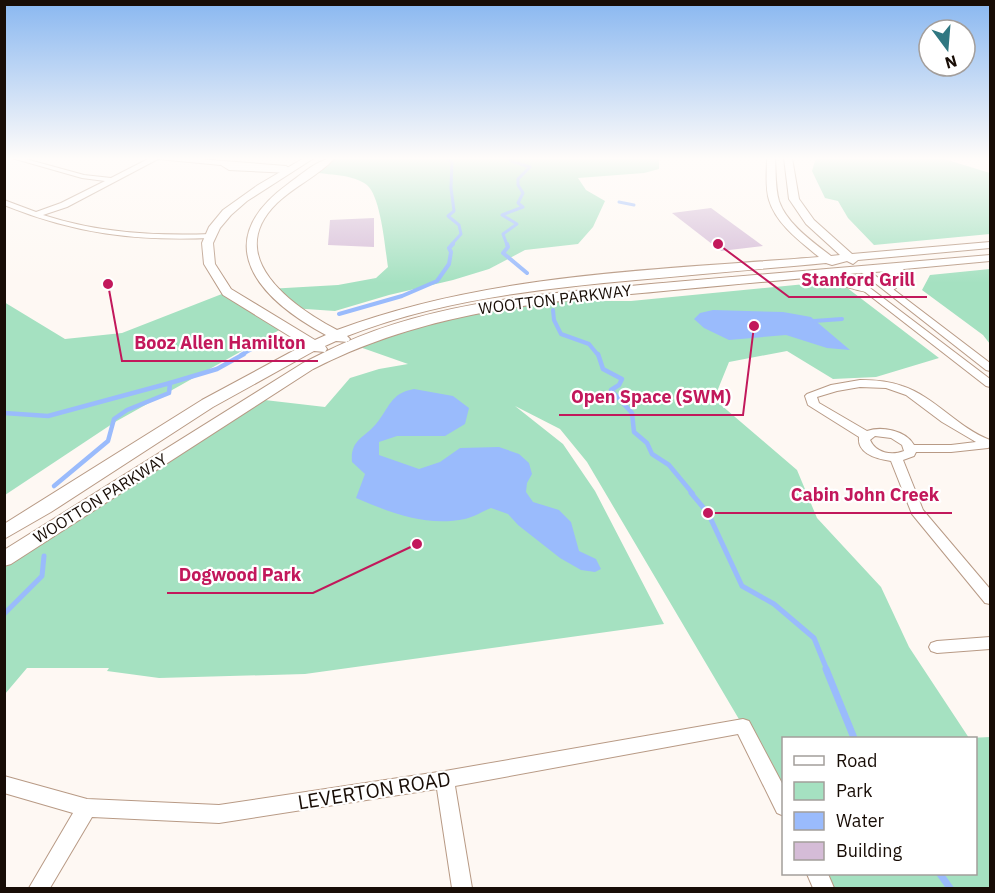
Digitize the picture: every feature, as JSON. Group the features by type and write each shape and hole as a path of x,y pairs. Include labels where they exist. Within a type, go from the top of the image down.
{"main road":[{"path":"243,200 220,220 211,236 208,260 217,280 227,292 313,346 330,354"},
{"path":"276,200 267,207 258,220 251,237 253,260 268,289 291,308 354,345"},
{"path":"775,200 803,250 797,258 776,263"},
{"path":"794,200 810,222 864,270"},
{"path":"783,217 845,272"},
{"path":"830,242 899,260 888,280 890,288"},
{"name":"WOOTTON PARKWAY","path":"4,560 330,354 418,323 486,306 599,291 864,270 899,260 990,245"},
{"name":"WOOTTON PARKWAY","path":"4,533 219,396 313,346 336,336 438,303 545,284 776,263 850,258 899,260 990,258"},
{"path":"778,278 840,279 866,289"}],"street":[{"path":"34,215 74,200"},
{"path":"4,202 62,225 118,236 211,236"},
{"path":"864,270 990,368"},
{"path":"845,272 990,384"},
{"path":"867,384 890,385 910,393 951,423 989,443 929,450 910,448 902,438 888,433 879,432 866,436 814,405 811,396 826,389 867,384"},
{"path":"866,436 864,443 871,450 884,456 896,458 905,456 910,453 910,448"},
{"path":"896,458 917,511 990,599"},
{"path":"937,647 990,643"},
{"name":"LEVERTON ROAD","path":"4,784 87,808 219,814 445,779 743,726 782,805"},
{"path":"445,779 462,888"},
{"path":"39,888 87,808"}],"green space":[{"path":"376,200 605,201 593,227 578,244 525,250 489,269 335,311 291,308 268,289 338,285 376,278 388,267"},
{"path":"832,200 990,200 990,234 874,245 848,218 838,201"},
{"path":"990,269 990,344 983,335 922,290 930,275"},
{"path":"826,282 846,287 939,358 876,377 833,379 787,351 729,362 714,399 797,470 817,518 881,587 909,647 968,737 782,737 782,805 743,726 587,462 560,429 515,406 563,444 595,491 664,624 305,674 159,678 107,671 109,668 27,668 5,694 5,559 256,399 325,407 350,378 379,369 408,364 354,345 418,323 574,294 583,301 631,301"},
{"path":"227,292 283,328 115,422 5,495 4,302 65,339 122,333"},
{"path":"990,737 990,888 824,888 818,875 977,875 977,738"}],"water":[{"path":"713,310 783,312 811,317 850,350 827,348 786,335 729,340 704,328 694,319 700,313"},
{"path":"414,389 453,396 469,408 465,424 445,436 397,436 379,442 379,455 419,469 440,462 460,448 499,447 519,454 529,463 532,474 527,483 526,492 533,502 559,510 571,522 579,551 596,559 601,569 595,572 581,570 560,558 518,525 508,514 491,508 465,519 436,521 409,517 356,498 365,474 352,462 353,449 376,424 395,398"}],"building":[{"path":"711,208 763,246 721,251 672,213"},
{"path":"374,218 374,247 328,245 330,220"}],"waterway":[{"path":"451,245 461,234 459,225 448,216 454,211 453,200"},
{"path":"507,245 503,234 517,224 502,215 523,207 518,203 520,200"},
{"path":"619,202 634,205"},
{"path":"339,314 402,296 437,281 449,264 451,252 449,248 453,244"},
{"path":"507,244 508,247 503,253 527,273"},
{"path":"553,310 554,320 561,334 589,344 598,355"},
{"path":"814,321 842,319"},
{"path":"241,355 267,340"},
{"path":"170,383 217,369 244,354"},
{"path":"598,354 603,369 622,379 619,385 611,390 632,413 634,432 647,443 652,454 669,465 693,494"},
{"path":"4,413 48,416 170,383"},
{"path":"54,486 108,441 114,419 127,410 169,393 170,383"},
{"path":"691,493 708,513 742,586 774,604 814,638 827,670"},
{"path":"4,614 42,576 44,556"},
{"path":"826,669 854,737"},
{"path":"941,875 950,888"}],"place":[{"name":"Stanford Grill","path":"718,244"},
{"name":"Booz Allen Hamilton","path":"108,284"},
{"name":"Open Space (SWM)","path":"754,326"},
{"name":"Cabin John Creek","path":"708,513"},
{"name":"Dogwood Park","path":"417,544"}]}
